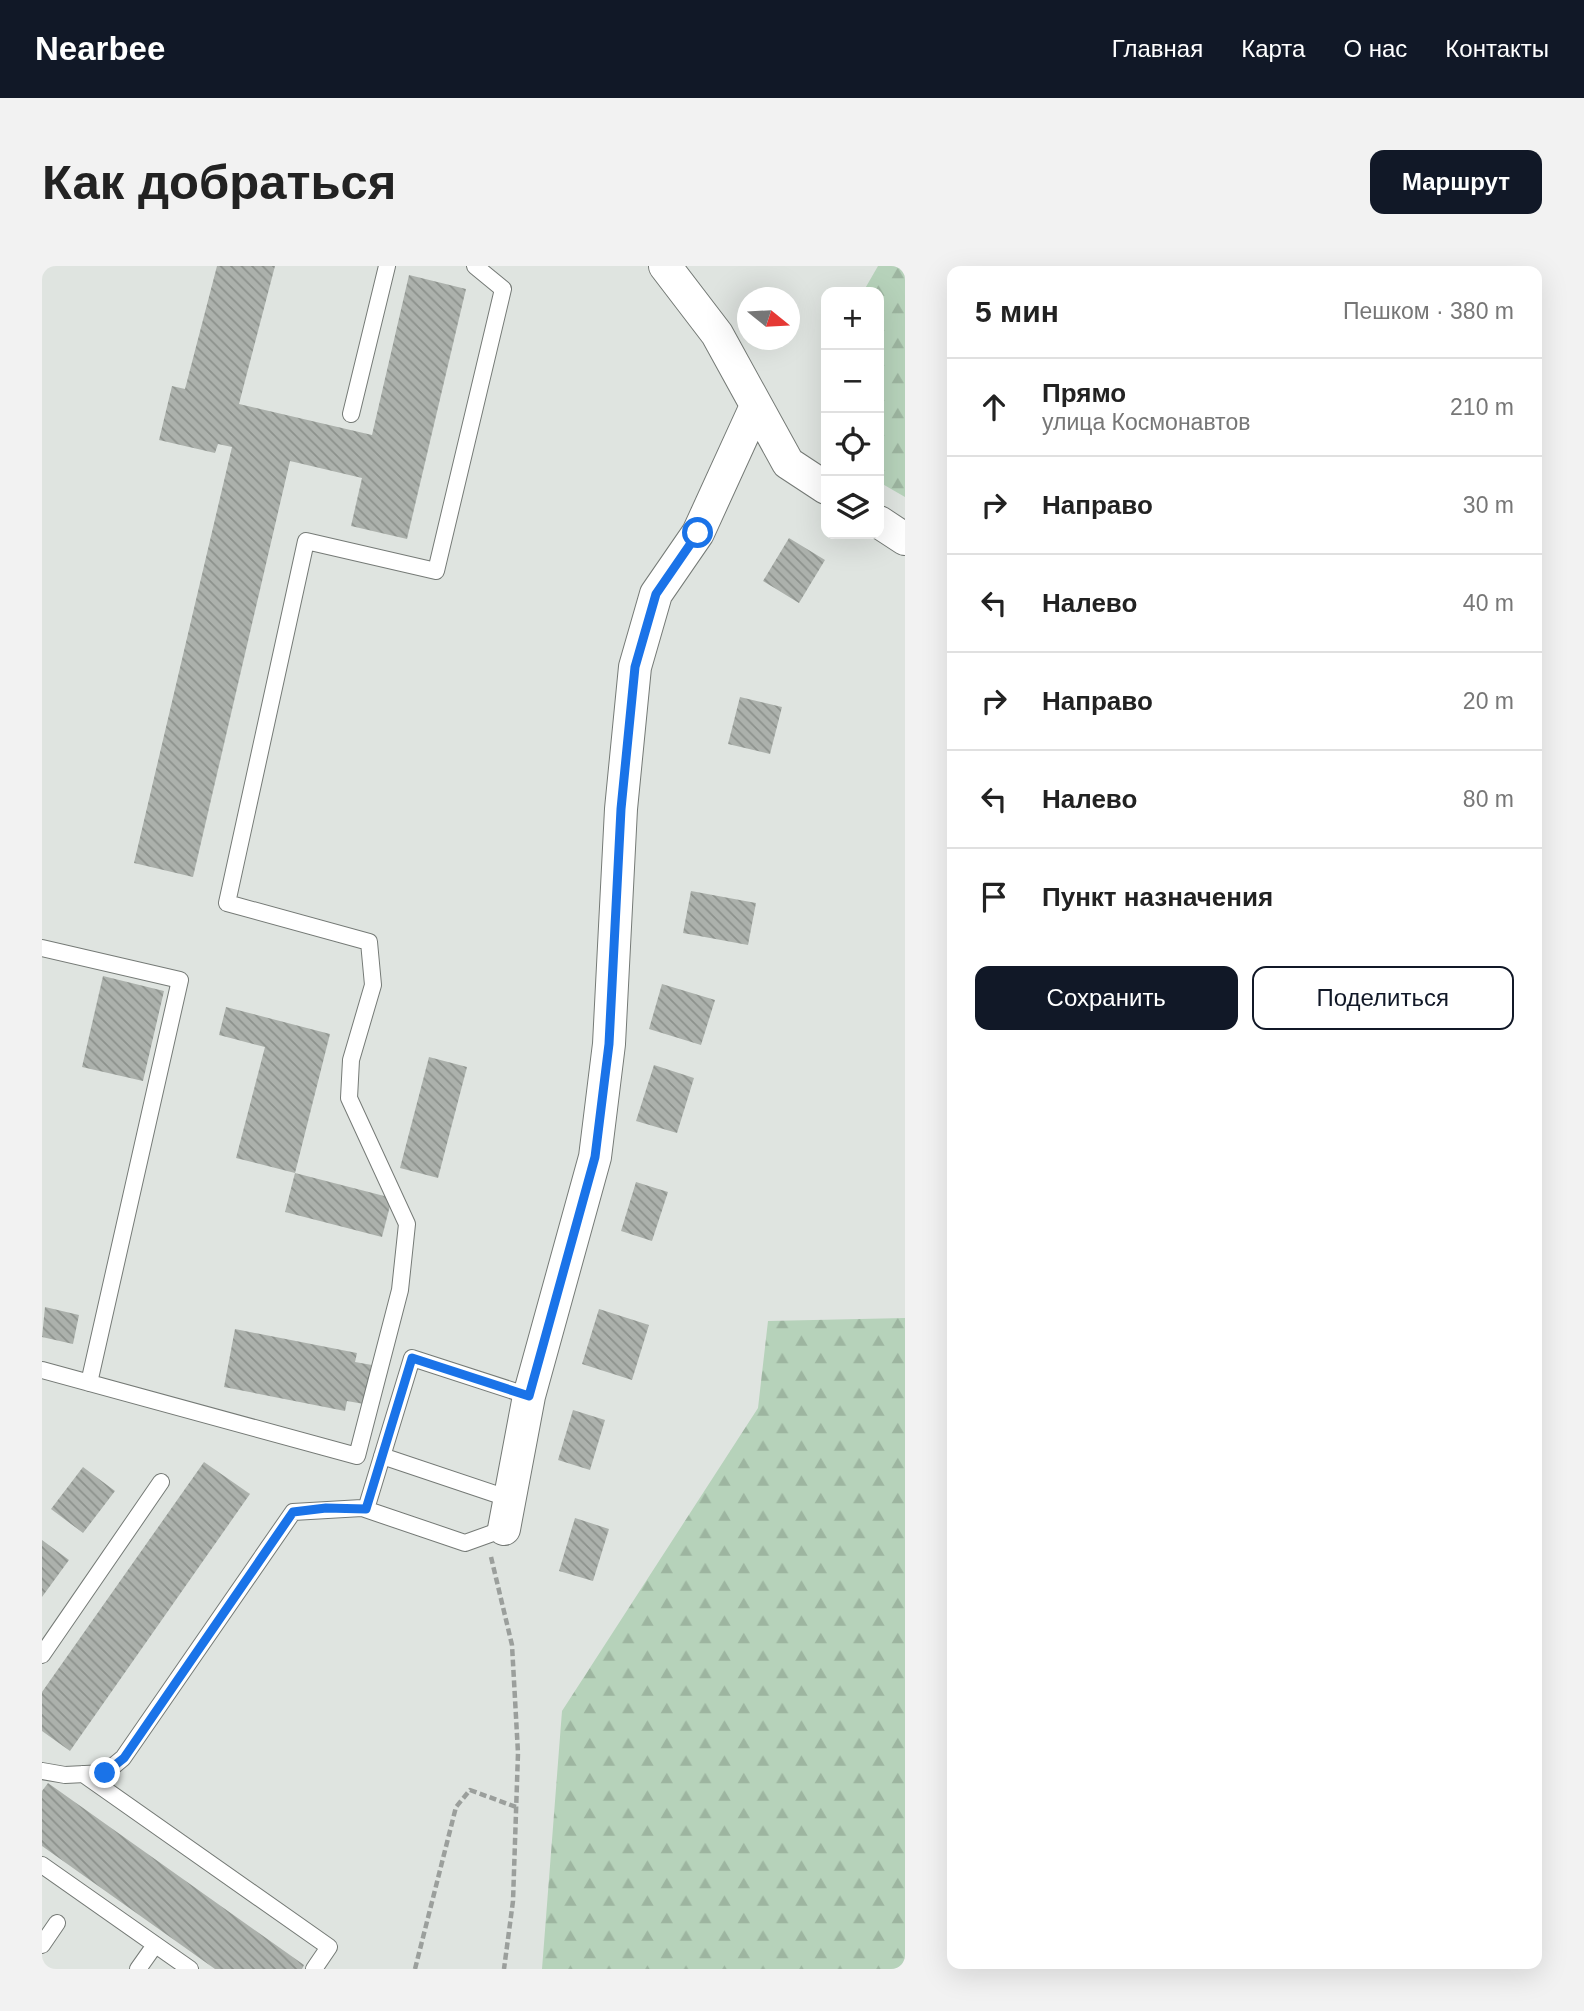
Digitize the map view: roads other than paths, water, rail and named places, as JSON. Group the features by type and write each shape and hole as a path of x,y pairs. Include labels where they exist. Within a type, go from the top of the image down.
{"street":[{"path":"665,266 716,334 788,463 821,485"},
{"path":"495,1532 510,1499 529,1396 595,1157 609,1044 621,809 635,667 656,594 698,533 756,406"},
{"path":"884,525 905,539"}],"lane":[{"path":"351,414 387,266"},
{"path":"42,1370 357,1456 400,1290 407,1224 349,1098 351,1060 373,985 369,942 227,903 306,541 436,571 503,289 475,266"},
{"path":"42,948 180,980 89,1382"},
{"path":"366,1509 412,1358 529,1396"},
{"path":"382,1456 510,1499"},
{"path":"42,1655 161,1482"},
{"path":"42,1771 105,1773 124,1758 293,1512 326,1508 366,1509 465,1543 495,1532"},
{"path":"83,1774 329,1947 314,1969"},
{"path":"42,1885 47,1868 190,1969"},
{"path":"42,1945 57,1923"},
{"path":"138,1969 155,1945"}]}
